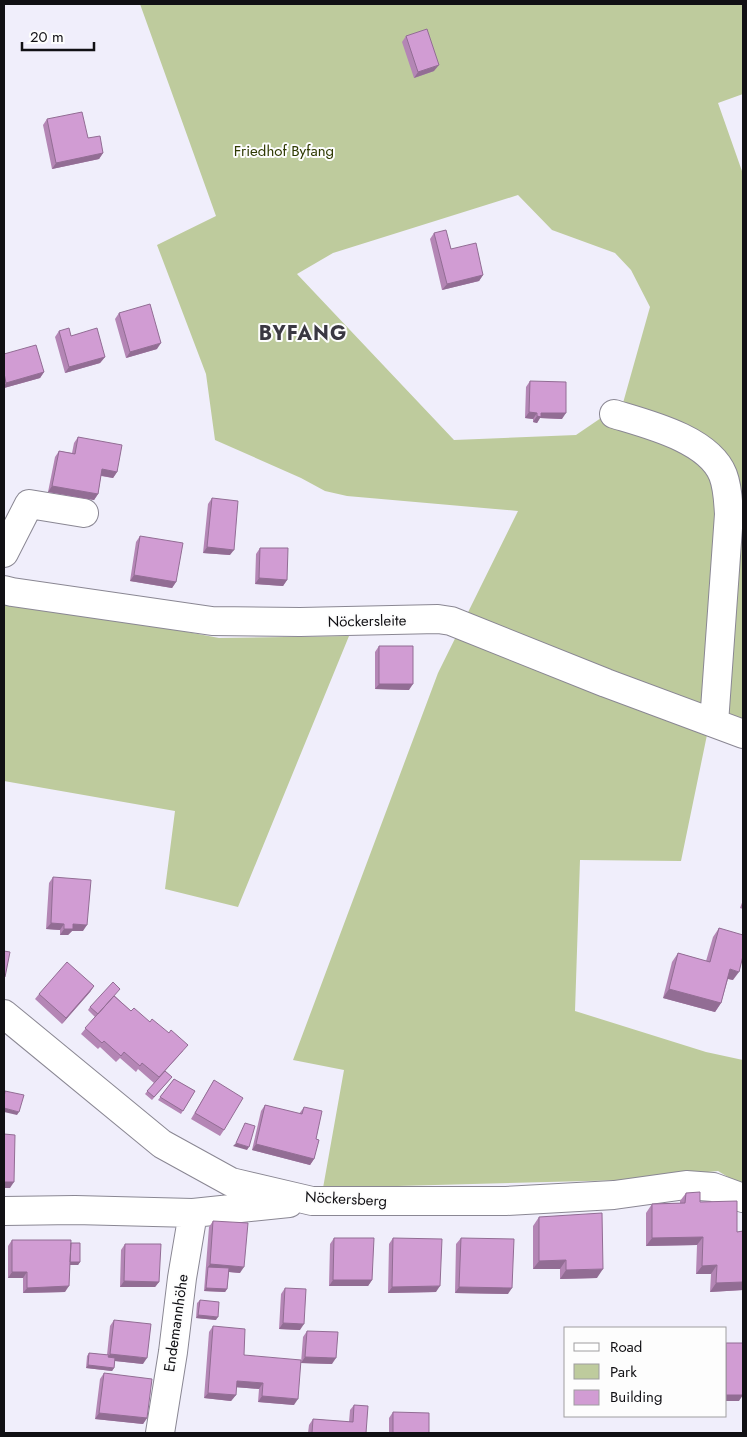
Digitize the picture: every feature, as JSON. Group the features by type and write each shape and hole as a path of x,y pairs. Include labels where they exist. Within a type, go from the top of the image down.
{"street":[{"path":"614,414 650,425 682,438 712,458 723,474 728,494 729,514 714,723"},
{"path":"4,553 29,504 84,513"},
{"name":"Nöckersleite","path":"4,590 212,621 255,623 438,619 451,621 743,734"},
{"name":"Nöckersberg","path":"4,1014 162,1144 231,1182 312,1201 506,1201 614,1195 686,1186 713,1188 743,1198"},
{"path":"4,1211 194,1213 312,1201"},
{"name":"Endemannhöhe","path":"160,1433 174,1352 182,1278 194,1213"}],"green space":[{"name":"Friedhof Byfang","path":"140,4 743,4 743,94 718,103 743,174 743,747 708,730 681,861 580,860 575,1011 706,1052 743,1060 743,1186 718,1171 626,1180 323,1188 344,1070 293,1060 438,673 518,511 347,496 325,491 301,478 215,440 206,374 157,245 216,216","holes":["518,195 552,230 615,253 631,270 650,307 623,403 576,435 454,440 297,274 333,253"]},
{"path":"4,597 219,638 349,636 238,907 165,889 175,811 4,781"}],"building":[{"path":"427,29 439,65 418,72 406,36"},
{"path":"82,112 88,138 100,136 103,153 56,163 47,119"},
{"path":"446,230 451,249 476,243 483,275 447,284 434,233"},
{"path":"150,304 161,343 130,352 119,313"},
{"path":"69,328 71,336 97,328 105,357 69,367 59,331"},
{"path":"36,345 44,372 6,383 4,354"},
{"path":"530,381 566,382 566,413 541,413 541,417 537,416 537,413 529,412"},
{"path":"78,437 122,445 117,472 102,469 98,494 52,486 59,451 75,454"},
{"path":"212,498 238,501 234,550 207,547"},
{"path":"140,536 183,543 176,582 134,575"},
{"path":"260,548 288,548 287,580 259,578"},
{"path":"379,646 413,646 413,684 379,684"},
{"path":"53,877 91,880 87,925 73,924 73,929 64,929 64,924 51,923"},
{"path":"719,928 743,935 743,956 739,972 730,969 721,1003 669,989 678,953 710,962"},
{"path":"4,951 10,952 5,977 4,977"},
{"path":"67,962 94,986 66,1018 39,994"},
{"path":"113,982 120,989 98,1014 90,1007"},
{"path":"114,996 131,1011 134,1008 150,1022 152,1019 169,1033 171,1030 188,1045 159,1077 142,1063 140,1066 124,1052 121,1056 85,1028"},
{"path":"165,1071 172,1077 154,1097 147,1091"},
{"path":"174,1079 195,1091 183,1111 160,1097"},
{"path":"214,1080 243,1098 224,1130 195,1113"},
{"path":"5,1091 24,1095 19,1112 4,1108"},
{"path":"265,1105 302,1114 304,1107 322,1111 316,1139 319,1140 314,1159 256,1144"},
{"path":"245,1123 255,1126 249,1147 236,1143"},
{"path":"4,1134 15,1135 14,1182 4,1182"},
{"path":"700,1192 700,1202 737,1201 737,1232 743,1231 743,1282 716,1283 717,1265 702,1266 703,1237 652,1238 652,1204 685,1203 686,1193"},
{"path":"602,1213 603,1269 566,1270 566,1260 539,1261 539,1217"},
{"path":"213,1221 248,1223 244,1267 210,1264"},
{"path":"334,1238 374,1238 372,1280 333,1280"},
{"path":"393,1238 442,1239 440,1286 392,1287"},
{"path":"461,1238 514,1239 512,1288 459,1287"},
{"path":"12,1240 71,1240 69,1286 27,1288 27,1272 12,1272"},
{"path":"71,1243 80,1243 80,1262 70,1262"},
{"path":"125,1244 161,1244 159,1282 124,1281"},
{"path":"208,1267 229,1268 227,1289 206,1288"},
{"path":"285,1288 306,1289 304,1324 283,1323"},
{"path":"200,1300 219,1302 218,1317 198,1315"},
{"path":"114,1320 151,1324 147,1358 110,1354"},
{"path":"213,1326 245,1329 244,1355 301,1360 298,1399 262,1396 263,1383 237,1381 236,1395 208,1393"},
{"path":"307,1331 338,1332 336,1358 305,1357"},
{"path":"727,1343 743,1343 743,1395 727,1395"},
{"path":"89,1353 109,1355 108,1357 115,1358 114,1368 88,1365"},
{"path":"104,1373 152,1379 147,1418 99,1413"},
{"path":"354,1405 368,1406 366,1433 312,1433 313,1419 353,1422"},
{"path":"393,1412 429,1413 429,1433 393,1433"}],"district":[{"name":"BYFANG","path":"303,333"}]}
